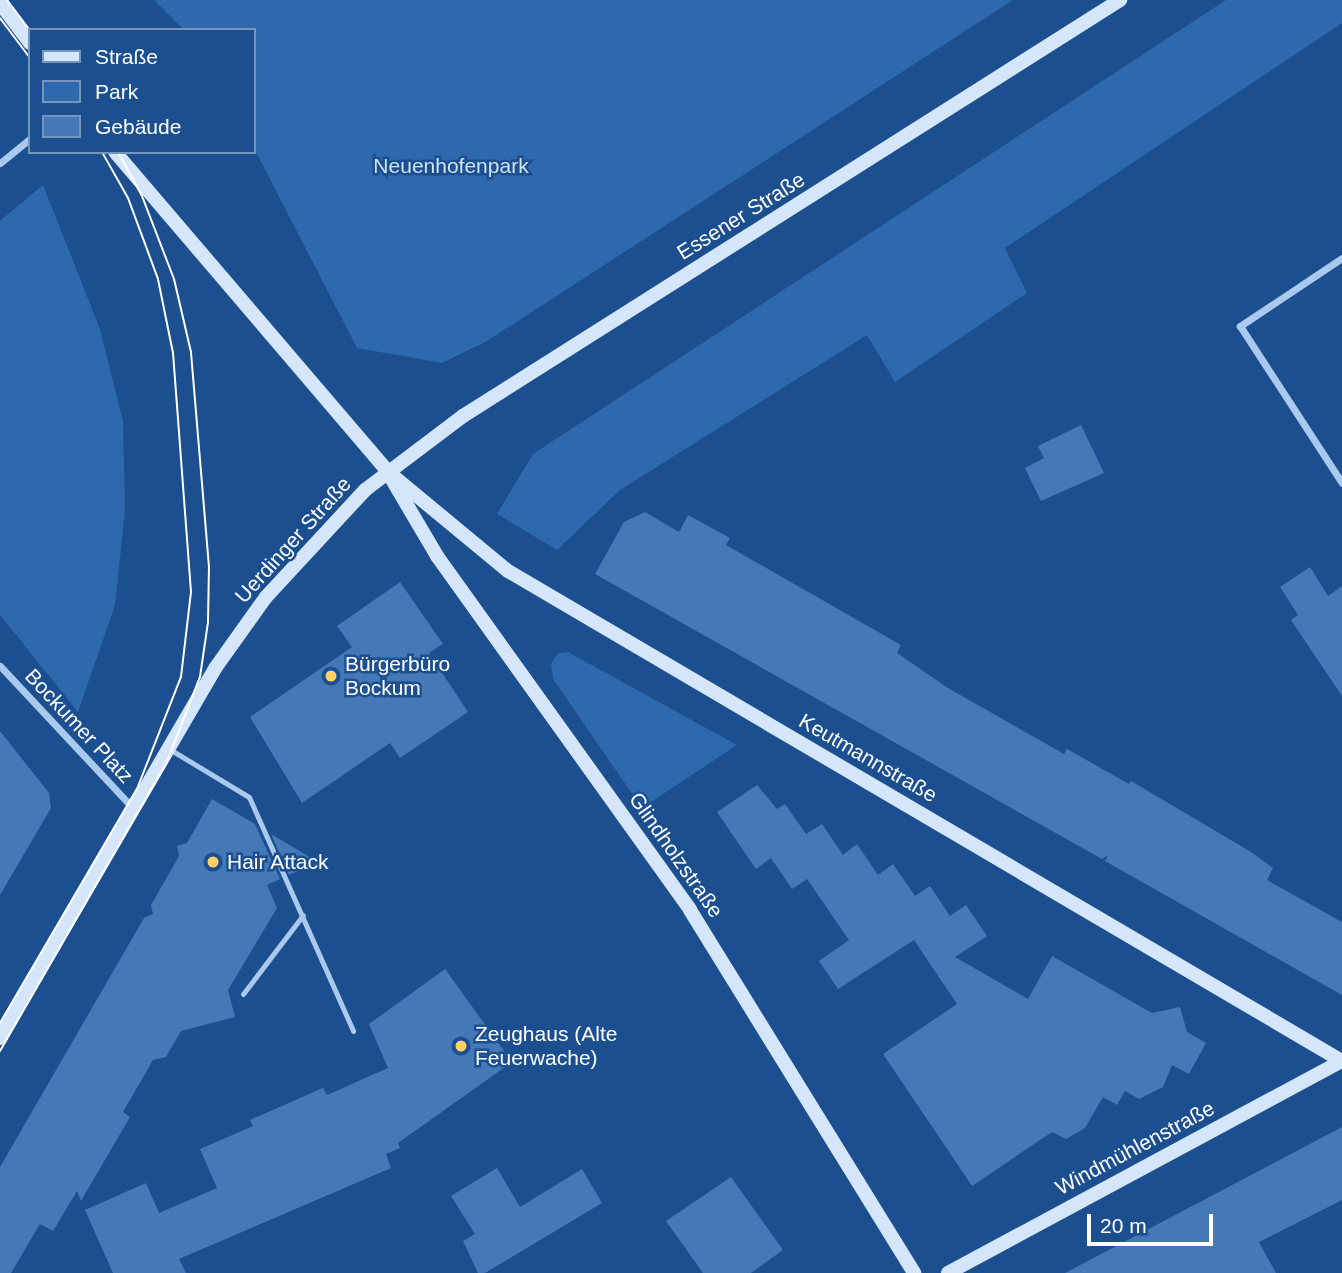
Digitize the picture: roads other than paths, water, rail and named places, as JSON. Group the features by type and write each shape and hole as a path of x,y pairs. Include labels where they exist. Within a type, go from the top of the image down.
{"street":[{"name":"Essener Straße","path":"387,471 463,416 1120,0"},
{"path":"0,3 28,40"},
{"path":"0,163 28,141"},
{"path":"117,154 387,471"},
{"path":"1342,258 1240,326 1342,483"},
{"name":"Uerdinger Straße","path":"0,1038 133,808 171,750 216,667 266,597 335,519 387,471"},
{"name":"Keutmannstraße","path":"387,471 508,571 1342,1061"},
{"name":"Glindholzstraße","path":"387,471 437,555 690,910 914,1273"},
{"name":"Bockumer Platz","path":"0,666 133,808"},
{"name":"Windmühlenstraße","path":"948,1273 1342,1061"}],"lane":[{"path":"171,750 249,797 353,1031"},
{"path":"243,994 303,915"}],"tram line":[{"path":"7,0 28,28"},
{"path":"0,18 28,55"},
{"path":"0,1023 137,789 181,677 191,592 173,353 158,279 128,198 103,154"},
{"path":"0,1051 166,764 200,677 208,622 209,567 191,352 174,279 142,196 119,154"}],"place":[{"name":"Bürgerbüro Bockum","path":"331,676"},
{"name":"Hair Attack","path":"213,862"},
{"name":"Zeughaus (Alte Feuerwache)","path":"461,1046"}],"park label":[{"name":"Neuenhofenpark","path":"451,166"}]}
